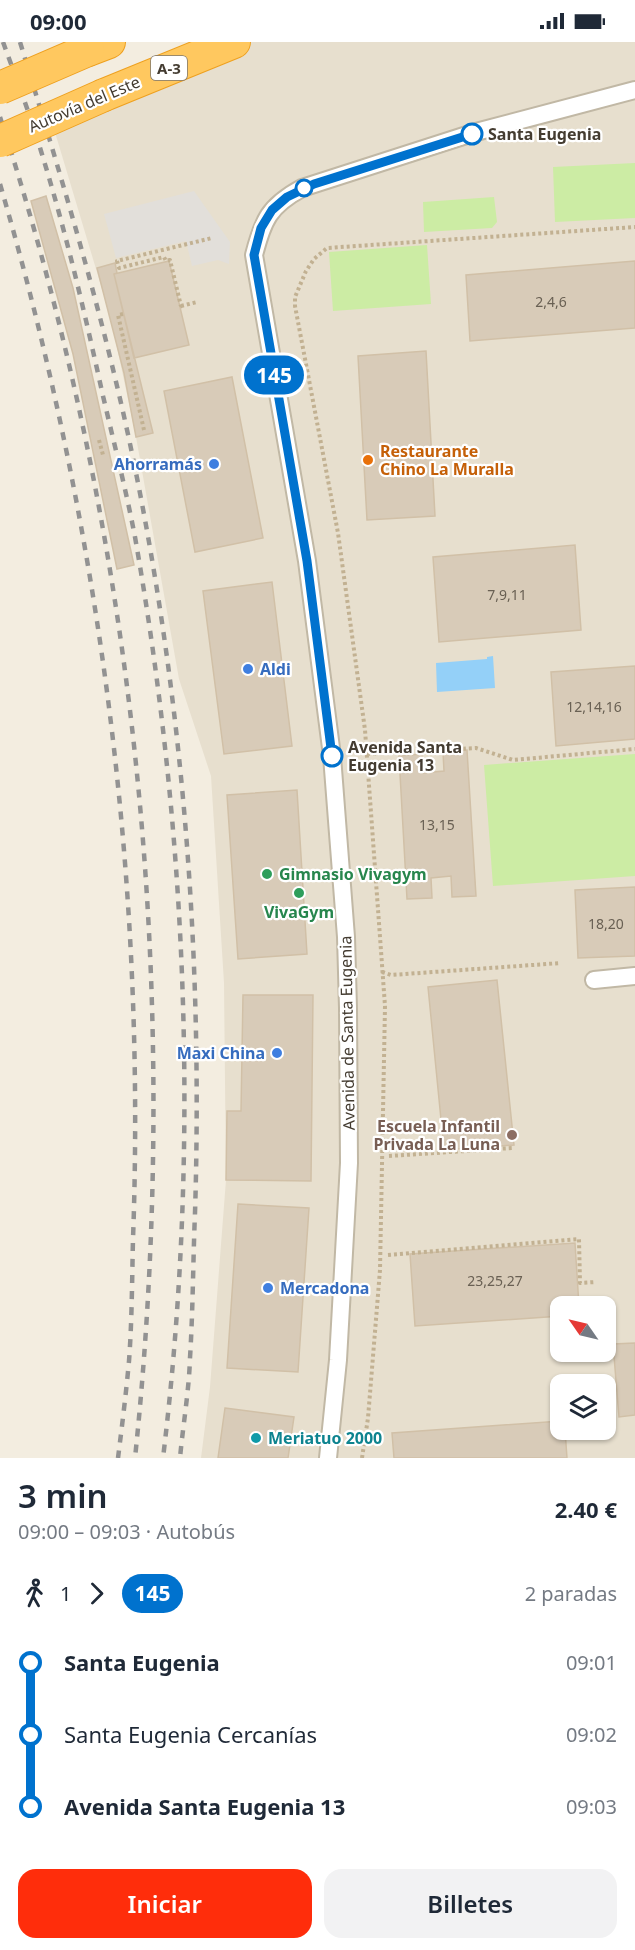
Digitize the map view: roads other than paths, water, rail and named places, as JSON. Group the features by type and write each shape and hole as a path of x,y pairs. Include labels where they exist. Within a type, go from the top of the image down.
{"highway":[{"name":"Autovía del Este","path":"0,141 104,95 234,42"},
{"path":"0,88 100,45"}],"street":[{"name":"Avenida de Santa Eugenia","path":"328,1458 338,1360 349,1163 345,926 332,756 307,561 254,255 261,228 272,210 302,188 476,132 635,90"},
{"path":"594,980 635,976"}],"water":[{"path":"493,656 495,688 437,692 436,663 487,659"}],"railway":[{"path":"3,42 32,123 59,212 124,484 153,651 167,765 177,881 183,996 184,1112 182,1228 175,1343 163,1458"},
{"path":"20,42 79,239 118,389 148,535 176,727 192,921 197,1116 191,1340 180,1458"},
{"path":"0,117 48,280 87,445 117,612 138,780 150,950 153,1119 148,1289 135,1458"},
{"path":"0,184 35,313 65,443 89,574 109,706 123,839 132,972 135,1105 131,1331 118,1458"}],"place":[{"name":"Santa Eugenia","path":"472,134"},
{"name":"Restaurante Chino La Muralla","path":"368,460"},
{"name":"Ahorramás","path":"214,464"},
{"name":"Aldi","path":"248,669"},
{"name":"Avenida Santa Eugenia 13","path":"332,756"},
{"name":"Gimnasio Vivagym","path":"267,874"},
{"name":"VivaGym","path":"299,893"},
{"name":"Maxi China","path":"277,1053"},
{"name":"Escuela Infantil Privada La Luna","path":"512,1135"},
{"name":"Mercadona","path":"268,1288"},
{"name":"Meriatuo 2000","path":"256,1438"}]}
